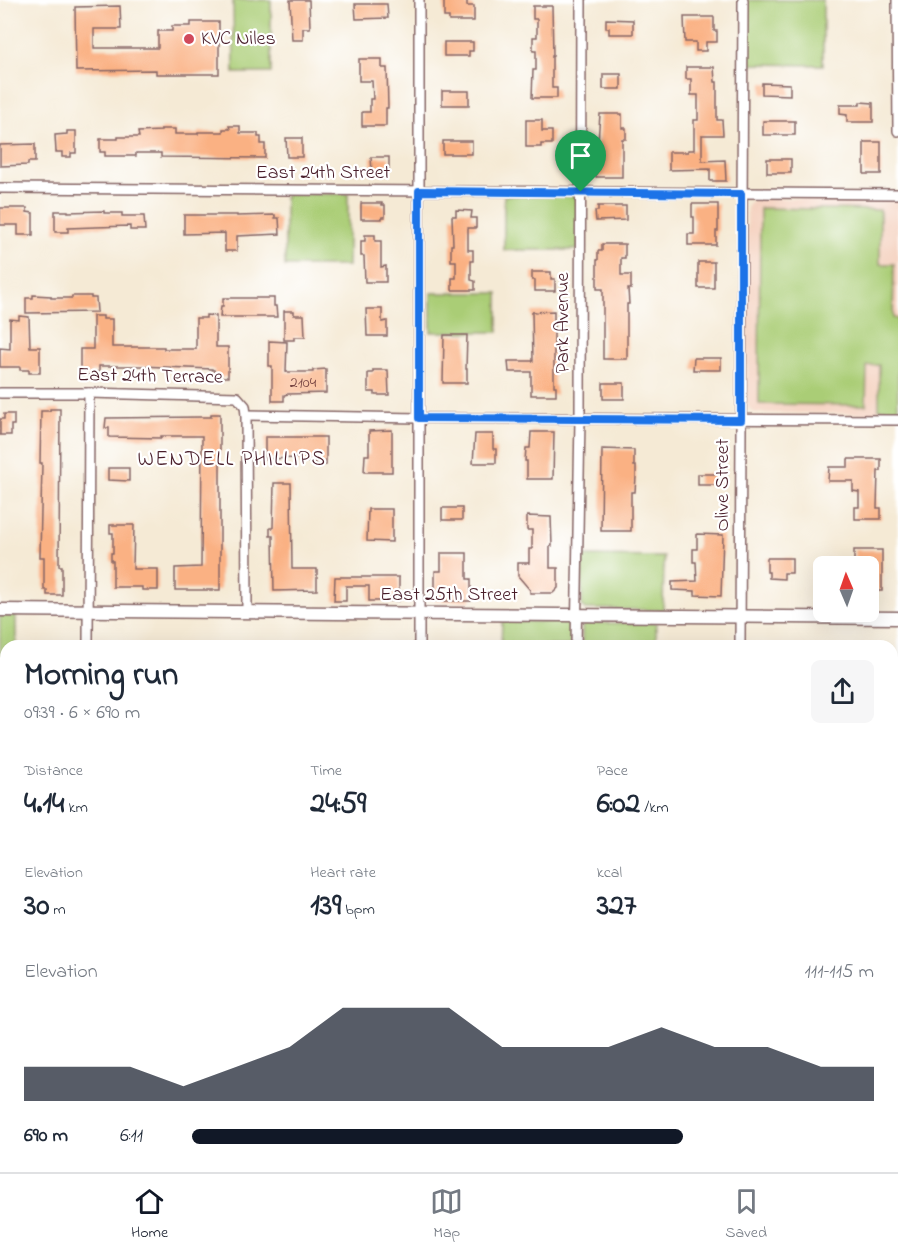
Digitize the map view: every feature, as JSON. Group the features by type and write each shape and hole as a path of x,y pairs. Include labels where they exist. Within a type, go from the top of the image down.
{"street":[{"path":"419,0 419,640"},
{"name":"Park Avenue","path":"576,640 580,419 581,0"},
{"name":"Olive Street","path":"740,640 743,0"},
{"path":"897,0 898,131"},
{"name":"East 24th Street","path":"0,188 898,194"},
{"name":"East 24th Terrace","path":"0,393 237,397 245,406 246,415"},
{"path":"88,640 89,393"},
{"path":"247,613 246,415 898,420"},
{"name":"East 25th Street","path":"0,610 898,618"}],"shaded area":[{"path":"758,198 898,200 898,414 758,413 749,408 747,401 747,208 752,200"}],"green space":[{"path":"233,0 271,0 271,73 234,73"},
{"path":"746,0 823,0 823,65 746,64"},
{"path":"285,194 348,194 348,266 285,266"},
{"path":"504,195 578,196 578,250 504,250"},
{"path":"760,208 880,210 880,264 894,264 893,318 898,319 898,409 879,409 879,365 867,366 866,405 759,404"},
{"path":"431,293 498,293 498,332 431,332"},
{"path":"582,556 664,557 663,610 585,609 582,606"},
{"path":"0,616 16,616 16,640 0,640"},
{"path":"502,621 565,622 568,624 571,636 571,640 501,640"},
{"path":"656,623 656,640 582,640 583,624"}],"building":[{"path":"290,0 309,0 310,28 303,28 303,40 292,40"},
{"path":"444,0 467,0 467,6 474,6 474,21 449,21 449,17 444,17"},
{"path":"355,4 387,4 388,18 356,19"},
{"name":"KVC Niles","path":"120,6 121,29 94,29 94,48 158,48 158,31 172,31 172,26 191,26 191,22 219,22 219,74 156,74 156,70 76,71 75,7"},
{"path":"533,6 552,6 552,88 557,88 557,98 532,98 533,70 536,70 533,37 537,37 537,19 533,19"},
{"path":"684,17 714,17 717,42 706,42 706,51 696,51 696,42 685,42"},
{"path":"606,19 633,20 633,34 609,34"},
{"path":"444,42 473,42 473,51 469,51 469,56 444,56"},
{"path":"359,59 382,59 382,68 387,68 386,126 362,126 362,112 370,112 370,99 373,99 372,81 359,81"},
{"path":"686,67 714,67 715,82 717,82 717,120 722,120 723,135 702,135 702,161 725,160 726,181 710,181 710,169 669,170 669,152 694,150 694,120 698,120 698,95 691,95 691,79 686,79"},
{"path":"603,74 621,74 621,89 603,89"},
{"path":"762,83 790,84 790,95 762,94"},
{"path":"442,91 469,91 469,105 442,105"},
{"path":"860,102 873,103 873,122 847,122 847,115 840,114 840,105 860,105"},
{"path":"600,114 622,114 622,128 626,128 626,139 622,139 622,177 596,177 596,142 598,142"},
{"path":"526,120 542,120 542,131 552,131 552,144 526,147"},
{"path":"763,121 795,121 795,135 763,135"},
{"path":"229,126 240,126 240,133 258,133 258,137 261,137 261,144 265,144 265,158 161,157 161,153 105,156 105,152 100,152 100,139 139,137 138,132 161,131 161,129 175,129 175,134 223,132 223,129 230,129"},
{"path":"67,131 76,131 76,153 71,153 71,157 62,157 62,152 56,152 55,135 67,134"},
{"path":"286,138 302,138 302,157 287,157"},
{"path":"443,141 472,141 472,154 443,154"},
{"path":"864,142 881,142 881,174 864,174"},
{"path":"35,144 35,162 28,162 28,165 0,166 0,145"},
{"path":"371,157 389,157 389,172 372,172"},
{"path":"767,159 791,159 791,173 767,173"},
{"path":"361,203 382,203 385,205 385,217 361,219"},
{"path":"692,204 718,204 716,245 688,245 688,234 694,234"},
{"path":"598,206 626,206 626,220 596,221 595,211 598,211"},
{"path":"0,208 27,208 27,212 33,213 33,235 18,235 18,225 0,225"},
{"path":"456,210 472,211 471,218 476,218 476,228 468,228 468,250 473,250 471,280 475,281 475,290 452,290 452,278 456,278 456,261 451,261 452,216 456,216"},
{"path":"55,211 104,211 104,213 122,213 122,216 144,216 145,230 130,230 130,226 68,228 68,232 55,232"},
{"path":"184,215 275,215 275,218 279,218 280,234 237,236 237,251 225,251 225,233 184,234"},
{"path":"365,235 375,235 375,241 381,241 381,267 386,266 386,282 365,282 361,241 365,241"},
{"path":"602,244 625,244 625,258 621,258 621,275 631,275 631,289 628,289 629,304 627,304 627,359 603,359 603,289 597,289 598,251 602,251"},
{"path":"698,262 714,262 714,288 698,288"},
{"path":"532,272 551,272 551,279 555,279 555,291 535,291"},
{"path":"33,295 51,296 51,298 91,296 91,298 96,298 97,312 26,313 26,298 33,298"},
{"path":"223,298 274,298 277,317 220,317"},
{"path":"366,309 382,309 382,322 387,321 387,336 367,336"},
{"path":"284,311 294,311 294,315 304,315 305,337 284,340"},
{"path":"554,311 556,395 531,395 531,372 509,372 508,361 533,361 532,312"},
{"path":"206,315 216,316 216,347 228,347 228,377 214,377 212,369 140,366 99,366 99,372 80,375 80,349 93,349 93,316 112,319 112,347 196,349 196,318 206,318"},
{"path":"19,316 29,317 30,347 40,347 40,373 29,373 29,370 20,370 20,367 0,367 0,348 10,349 10,319 19,320"},
{"path":"444,335 467,335 467,383 443,383"},
{"path":"269,341 287,342 286,372 313,372 313,370 326,369 326,393 288,394 284,395 284,401 272,401"},
{"path":"694,358 721,358 721,370 693,370"},
{"path":"373,370 388,370 389,395 375,395 375,392 368,392 368,373 373,373"},
{"path":"603,383 624,383 624,399 603,399"},
{"path":"50,409 60,409 59,566 62,566 62,595 47,595 47,590 44,590 44,557 40,557 41,411 50,411"},
{"path":"4,414 14,414 11,435 0,435 0,419 4,419"},
{"path":"211,414 220,414 220,590 175,590 175,568 201,567 202,436 109,437 109,428 105,428 106,418 211,417"},
{"path":"392,430 392,472 364,472 365,455 369,455 369,431"},
{"path":"531,432 554,432 553,479 527,479 526,448 530,448"},
{"path":"475,434 493,434 496,463 473,463"},
{"path":"265,437 326,437 326,465 299,462 299,458 265,459"},
{"path":"602,449 634,450 636,476 635,492 631,492 631,531 601,531"},
{"path":"848,459 881,459 881,471 878,471 877,508 881,508 881,519 855,519 855,507 859,507 859,492 853,491 853,481 828,481 829,467 848,467"},
{"path":"108,468 129,468 129,481 108,480"},
{"path":"698,474 722,474 722,485 698,485"},
{"path":"274,483 291,483 292,569 317,569 317,590 274,591 273,536 270,536 270,528 273,528"},
{"path":"442,508 462,508 462,520 442,520"},
{"path":"368,509 392,509 392,542 367,541"},
{"path":"527,516 551,517 550,568 558,568 558,588 553,593 530,593 518,576 518,563 529,563 529,549 532,549 532,530 527,530"},
{"path":"110,525 134,525 133,569 158,569 158,590 142,590 142,587 113,587 111,553 113,553 113,533 110,533"},
{"path":"697,534 723,535 721,596 695,595 695,591 672,590 672,582 697,581 693,549 697,549"},
{"path":"854,550 882,550 882,591 879,591 879,556 854,556"},
{"path":"441,553 467,553 467,579 471,579 471,601 435,601 435,571 441,571"},
{"path":"767,558 792,558 792,573 784,573 784,579 769,578"},
{"path":"335,577 399,577 399,601 369,601 369,586 346,586 346,601 334,601"}],"place":[{"name":"KVC Niles","path":"189,39"}],"district":[{"name":"WENDELL PHILLIPS","path":"232,460"}],"route":[{"path":"419,191 581,192 741,194 741,420 419,418 419,191"}]}
